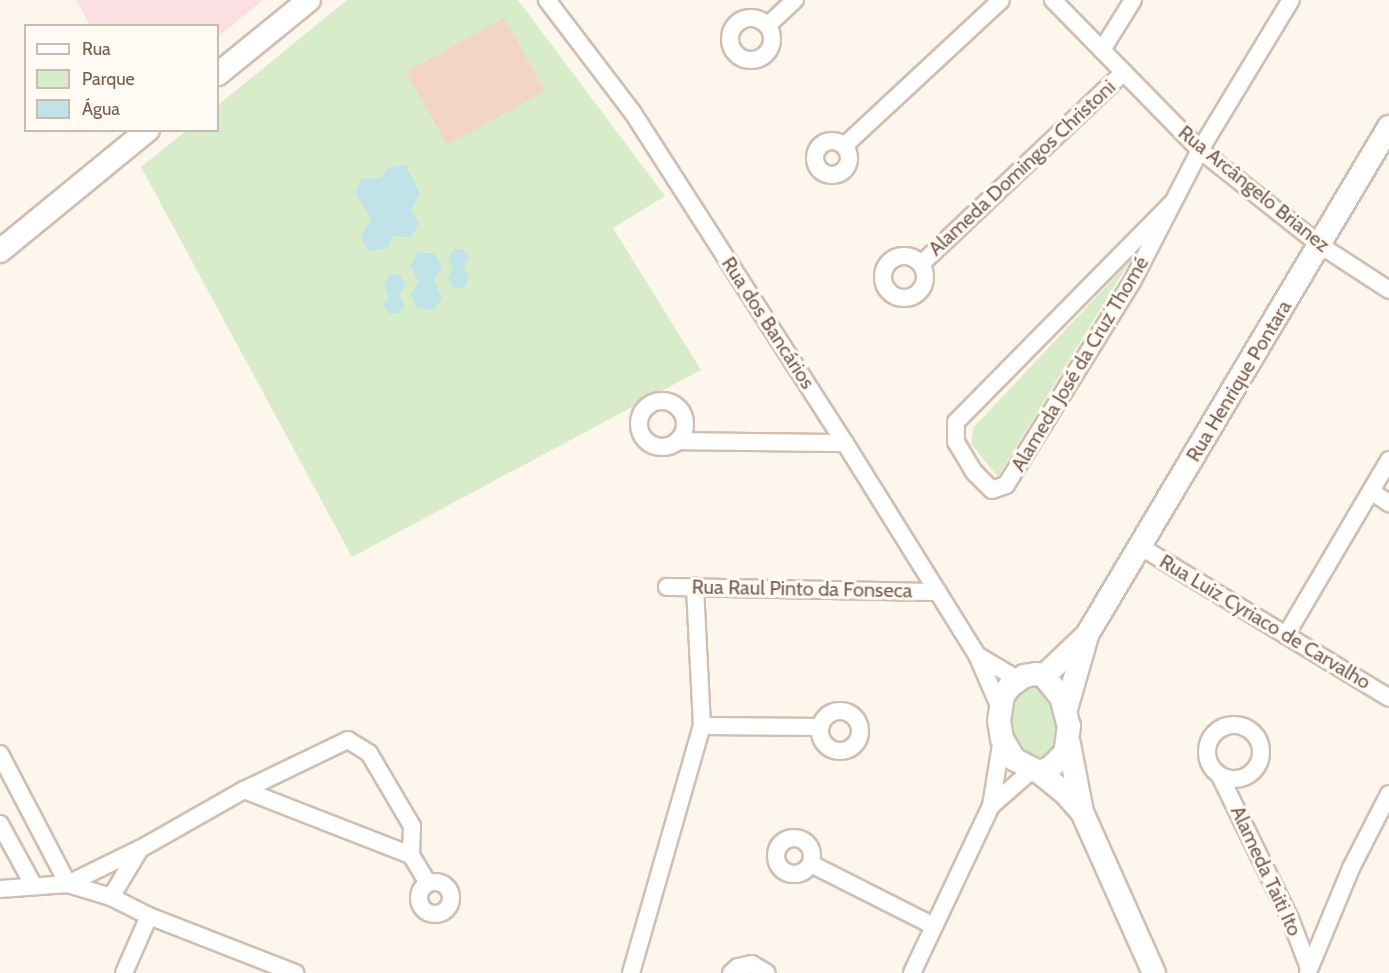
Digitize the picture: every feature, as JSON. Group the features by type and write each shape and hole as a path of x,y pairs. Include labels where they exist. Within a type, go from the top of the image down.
{"street":[{"path":"219,73 309,0"},
{"name":"Rua dos Bancários","path":"547,0 633,113 845,442 977,655 1000,708"},
{"path":"768,25 795,0"},
{"path":"844,146 1002,0"},
{"name":"Rua Arcângelo Brianez","path":"1053,0 1200,150 1320,244 1389,290"},
{"path":"1102,50 1133,0"},
{"name":"Alameda José da Cruz Thomé","path":"1171,204 956,422 956,442 974,472 992,490 1006,485 1133,280 1200,150 1291,0"},
{"name":"Alameda Domingos Christoni","path":"921,264 1124,72"},
{"name":"Rua Henrique Pontara","path":"1044,676 1087,635 1389,127"},
{"path":"0,251 146,132"},
{"path":"678,441 845,442"},
{"path":"1286,635 1389,460"},
{"path":"1371,491 1389,503"},
{"name":"Rua Luiz Cyriaco de Carvalho","path":"1141,547 1389,698"},
{"path":"632,973 702,726 694,586"},
{"name":"Rua Raul Pinto da Fonseca","path":"667,587 938,592"},
{"name":"Rua Henrique Pontara","path":"1066,709 1087,635"},
{"name":"Rua dos Bancários","path":"977,655 1017,679"},
{"path":"912,973 991,806 1002,739 1000,708 1003,696 1017,679 1030,674 1044,676 1066,709 1069,744 1082,812 1154,973"},
{"path":"702,726 820,727"},
{"path":"1002,739 1014,759 1066,794 1082,812"},
{"path":"68,884 140,849 244,790 348,740 369,753 412,826 411,855 428,883"},
{"path":"991,806 1035,772 1059,760 1069,744"},
{"path":"0,753 68,884"},
{"name":"Alameda Taiti Ito","path":"1220,776 1291,921 1308,970"},
{"path":"244,790 411,855"},
{"path":"1308,970 1352,868 1389,794"},
{"path":"0,824 33,886"},
{"path":"111,897 140,849"},
{"path":"811,864 934,926"},
{"path":"0,889 68,884 111,897 148,916 295,973"},
{"path":"124,973 148,916"},
{"path":"731,973 738,967 752,964 767,973"}],"shaded area":[{"path":"76,0 263,0 219,36 219,24 89,24"}],"green space":[{"path":"347,0 518,0 665,196 613,228 701,370 352,557 141,167 185,132 219,132 219,104"},
{"path":"1130,261 998,477 971,444 973,428"},
{"path":"1036,684 1060,713 1053,757 1033,765 1010,735 1010,706 1024,686"}],"water":[{"path":"406,165 420,193 411,210 419,223 411,237 393,236 388,248 368,251 361,236 371,220 355,192 361,179 381,178 389,167"},
{"path":"455,249 463,249 469,256 464,268 469,278 463,289 453,287 448,278 453,268 448,258"},
{"path":"418,252 435,254 442,267 434,281 442,298 433,310 418,309 411,295 419,282 410,266"},
{"path":"390,274 400,275 405,285 399,295 405,306 399,313 389,314 383,305 389,297 384,285"}],"building":[{"path":"504,18 545,91 447,145 406,72"}]}
